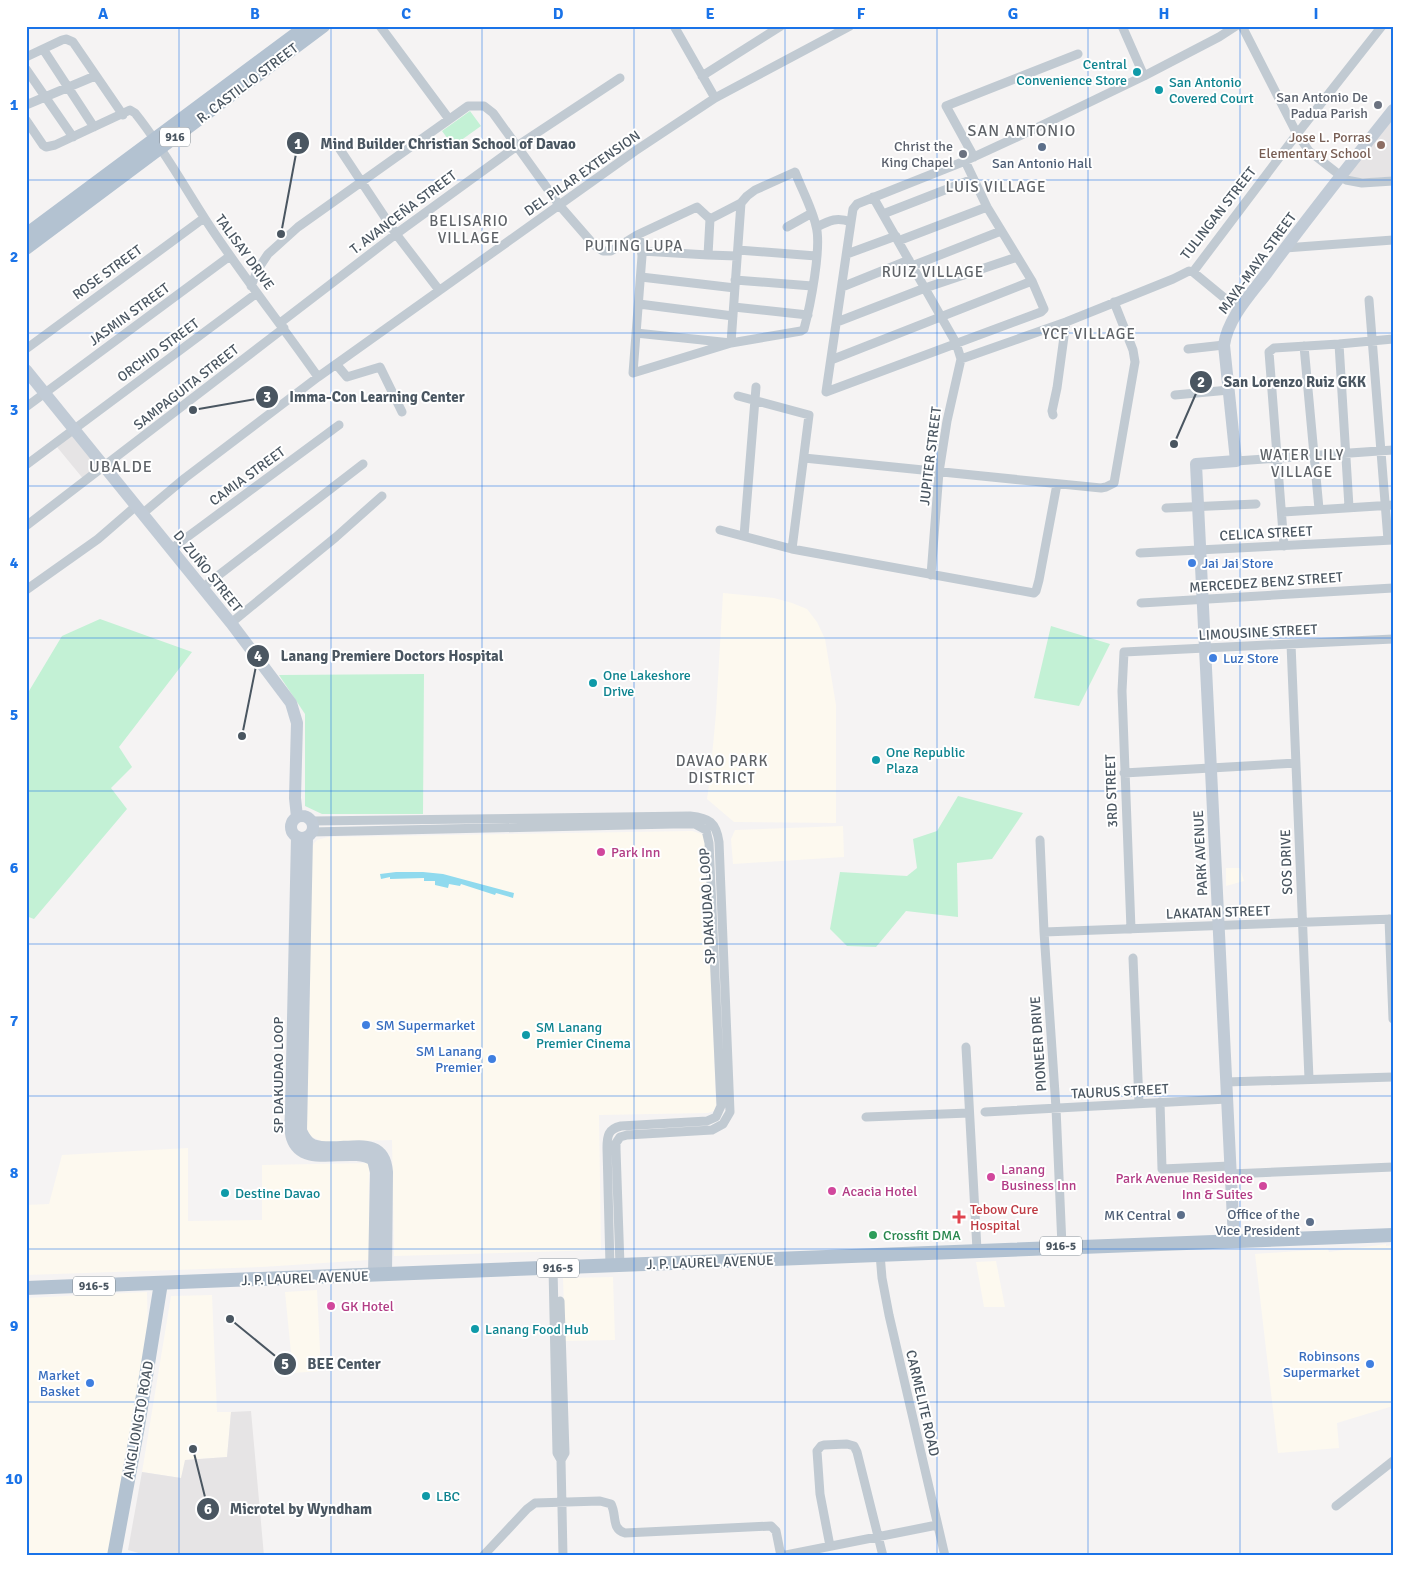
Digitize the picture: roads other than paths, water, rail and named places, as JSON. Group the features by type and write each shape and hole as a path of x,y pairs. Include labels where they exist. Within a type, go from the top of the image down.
{"main road":[{"name":"R. CASTILLO STREET","path":"26,235 157,144 315,28"},
{"name":"R. CASTILLO STREET","path":"26,248 157,144"},
{"name":"J. P. LAUREL AVENUE","path":"26,1288 1393,1234"},
{"name":"ANGLIONGTO ROAD","path":"114,1556 138,1426 161,1283"}],"street":[{"path":"380,26 449,119"},
{"path":"674,26 715,98"},
{"path":"702,76 781,26"},
{"name":"DEL PILAR EXTENSION","path":"26,590 200,467 336,364 635,151 715,98 850,26"},
{"path":"1122,26 1144,76"},
{"path":"964,161 986,207 1032,281 1044,309 1042,312 956,342 826,392 853,209 857,204 873,197 974,157 1144,76 1236,26"},
{"path":"1242,26 1297,134 1309,151 1341,177 1357,183 1393,181"},
{"name":"TULINGAN STREET","path":"961,359 1066,322 1189,271 1192,272 1382,26"},
{"path":"26,56 62,40 74,42 123,114 55,145 46,147 26,120"},
{"path":"42,49 94,127"},
{"path":"974,157 946,106 1078,54"},
{"path":"26,69 73,137"},
{"path":"26,104 96,76"},
{"name":"T. AVANCEÑA STREET","path":"282,325 396,234 517,146 620,78"},
{"path":"254,289 258,269 268,254 298,227 468,106 484,106 493,113 560,206 594,245 603,250 611,251 637,235 696,207 710,219"},
{"name":"TALISAY DRIVE","path":"123,114 130,110 133,112 157,144 230,256 318,377"},
{"name":"MAYA-MAYA STREET","path":"1236,462 1224,345 1229,327 1239,310 1285,248 1393,110"},
{"path":"339,148 396,234 440,290"},
{"path":"637,235 642,251 633,374 730,342 804,329 808,315 816,256 817,227 795,172 756,190 741,203 710,219"},
{"path":"883,214 973,179"},
{"name":"JUPITER STREET","path":"873,197 956,342 961,359 948,413 940,472 931,575"},
{"path":"730,342 741,203"},
{"path":"847,254 986,207"},
{"path":"787,227 812,213"},
{"name":"ROSE STREET","path":"26,349 204,218"},
{"path":"708,255 710,219"},
{"path":"817,227 836,219 851,222"},
{"path":"842,287 1002,230"},
{"path":"1285,248 1393,240"},
{"path":"642,251 708,255 737,253 816,256"},
{"name":"JASMIN STREET","path":"26,407 230,256"},
{"path":"837,322 925,288 1017,257"},
{"path":"1192,272 1239,310"},
{"path":"641,277 735,284 812,286"},
{"path":"831,360 1032,281"},
{"name":"ORCHID STREET","path":"26,465 254,289"},
{"path":"1369,300 1382,451 1390,505 1391,540"},
{"path":"804,458 1101,488 1114,483 1135,362 1133,350 1114,302"},
{"path":"638,304 808,315"},
{"path":"1053,415 1052,411 1066,322"},
{"name":"SAMPAGUITA STREET","path":"26,526 105,467 282,325"},
{"path":"636,333 730,342"},
{"path":"1284,546 1283,512 1269,352 1274,348 1393,339"},
{"path":"1339,344 1349,507"},
{"path":"1188,349 1224,345"},
{"path":"1304,346 1319,509"},
{"path":"336,364 347,377 380,367 402,412"},
{"name":"D. ZUÑO STREET","path":"26,370 231,622 291,703 295,713 297,734 296,817 291,829 293,834 307,832"},
{"path":"744,536 756,387"},
{"path":"1175,395 1229,390"},
{"path":"738,396 809,415 792,549"},
{"name":"CAMIA STREET","path":"171,548 339,425"},
{"path":"1236,462 1393,450"},
{"name":"PARK AVENUE","path":"1234,1240 1196,464 1236,462"},
{"path":"202,588 363,464"},
{"path":"720,530 792,549 1035,593 1057,484"},
{"path":"231,622 350,525 382,496"},
{"path":"1166,508 1256,504"},
{"path":"1283,512 1390,505"},
{"name":"CELICA STREET","path":"1140,553 1391,540"},
{"name":"MERCEDEZ BENZ STREET","path":"1141,603 1393,588"},
{"name":"LIMOUSINE STREET","path":"1124,652 1393,639"},
{"name":"SOS DRIVE","path":"1292,644 1309,1079"},
{"name":"3RD STREET","path":"1124,652 1122,691 1130,929"},
{"path":"1124,773 1296,763"},
{"path":"296,817 305,816 307,832"},
{"name":"SP DAKUDAO LOOP","path":"380,1275 387,1172 386,1161 377,1156 310,1155 300,1150 292,1139 291,1110 298,1020 307,832 695,824 701,826 708,833 723,1048 730,1107 726,1121 718,1127 705,1131 627,1135 620,1137 616,1143 618,1194 615,1266"},
{"name":"PIONEER DRIVE","path":"1040,840 1062,1246"},
{"path":"1391,919 1393,1019"},
{"name":"LAKATAN STREET","path":"1044,932 1391,919"},
{"path":"1133,958 1138,1103"},
{"path":"966,1047 978,1250"},
{"name":"SP DAKUDAO LOOP","path":"615,1266 608,1194 607,1138 611,1130 621,1126 707,1121 716,1117 721,1106 723,1048"},
{"path":"1226,1082 1393,1077"},
{"name":"TAURUS STREET","path":"985,1112 1227,1099"},
{"path":"1160,1102 1162,1169 1230,1170 1393,1167"},
{"path":"866,1116 970,1113"},
{"path":"608,1194 618,1194"},
{"name":"CARMELITE ROAD","path":"880,1254 889,1316 944,1556"},
{"path":"556,1268 561,1439 557,1453 561,1460 563,1556"},
{"path":"830,1546 820,1494 817,1451 824,1445 847,1444 854,1446 857,1452 883,1556"},
{"path":"1336,1506 1393,1461"},
{"path":"483,1556 531,1505 541,1502 608,1502 613,1507 616,1528 625,1533 771,1526 776,1531 781,1556 937,1526"}],"water":[{"path":"396,872 443,874 514,893 513,898 496,893 495,895 461,884 460,886 449,884 448,888 435,885 435,881 424,881 424,878 390,879 390,877 381,879 380,874"}],"place":[{"name":"Central Convenience Store","path":"1137,72"},
{"name":"San Antonio Covered Court","path":"1159,90"},
{"name":"San Antonio De Padua Parish","path":"1378,105"},
{"name":"Jose L. Porras Elementary School","path":"1381,145"},
{"name":"San Antonio Hall","path":"1042,147"},
{"name":"Christ the King Chapel","path":"963,154"},
{"name":"Mind Builder Christian School of Davao","path":"281,234"},
{"name":"Imma-Con Learning Center","path":"193,410"},
{"name":"San Lorenzo Ruiz GKK","path":"1174,444"},
{"name":"Jai Jai Store","path":"1192,563"},
{"name":"Luz Store","path":"1213,658"},
{"name":"One Lakeshore Drive","path":"593,683"},
{"name":"Lanang Premiere Doctors Hospital","path":"242,736"},
{"name":"One Republic Plaza","path":"876,760"},
{"name":"Park Inn","path":"601,852"},
{"name":"SM Supermarket","path":"366,1025"},
{"name":"SM Lanang Premier Cinema","path":"526,1035"},
{"name":"SM Lanang Premier","path":"492,1059"},
{"name":"Lanang Business Inn","path":"991,1177"},
{"name":"Park Avenue Residence Inn & Suites","path":"1263,1186"},
{"name":"Acacia Hotel","path":"832,1191"},
{"name":"Destine Davao","path":"225,1193"},
{"name":"MK Central","path":"1181,1215"},
{"name":"Tebow Cure Hospital","path":"959,1217"},
{"name":"Office of the Vice President","path":"1310,1222"},
{"name":"Crossfit DMA","path":"873,1235"},
{"name":"GK Hotel","path":"331,1306"},
{"name":"BEE Center","path":"230,1319"},
{"name":"Lanang Food Hub","path":"475,1329"},
{"name":"Robinsons Supermarket","path":"1370,1364"},
{"name":"Market Basket","path":"90,1383"},
{"name":"Microtel by Wyndham","path":"193,1449"},
{"name":"LBC","path":"426,1496"}],"district":[{"name":"SAN ANTONIO","path":"1022,130"},
{"name":"LUIS VILLAGE","path":"996,187"},
{"name":"BELISARIO VILLAGE","path":"469,230"},
{"name":"PUTING LUPA","path":"634,246"},
{"name":"RUIZ VILLAGE","path":"933,272"},
{"name":"YCF VILLAGE","path":"1089,334"},
{"name":"WATER LILY VILLAGE","path":"1302,464"},
{"name":"UBALDE","path":"121,466"},
{"name":"DAVAO PARK DISTRICT","path":"722,770"}]}
